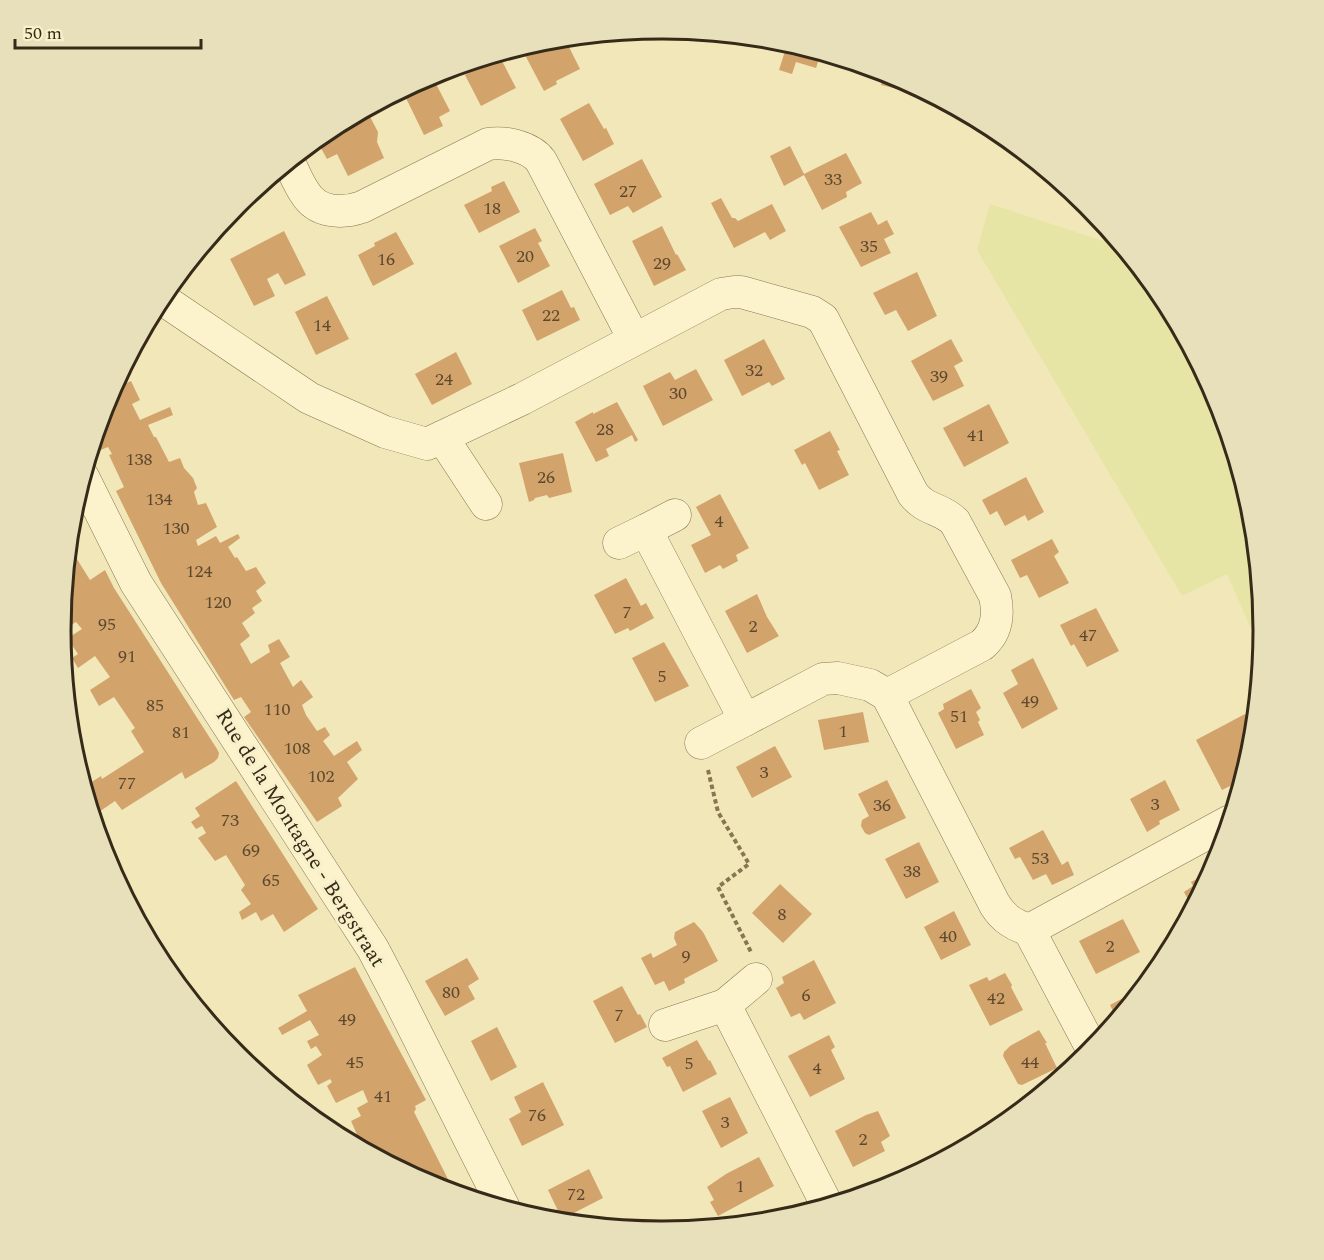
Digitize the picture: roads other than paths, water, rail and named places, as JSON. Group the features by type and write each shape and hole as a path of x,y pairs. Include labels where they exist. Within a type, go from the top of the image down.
{"street":[{"path":"293,169 305,193 314,203 341,212 362,207 488,144 508,145 533,153 541,161 634,339"},
{"path":"170,304 309,398 385,432 427,444 522,399 721,294 741,292 812,312 823,319 913,494 920,503 950,517 955,522 995,597 997,611 995,627 982,645 887,695"},
{"path":"442,437 486,504"},
{"name":"Rue de la Montagne - Bergstraat","path":"88,488 136,583 373,949 499,1198"},
{"path":"675,515 633,536 745,720"},
{"path":"701,743 824,679 838,678 870,686 887,695 995,905 1006,919 1029,930 1219,827"},
{"path":"1029,930 1087,1040"},
{"path":"665,1025 725,1005 756,979"},
{"path":"725,1005 824,1198"}]}
